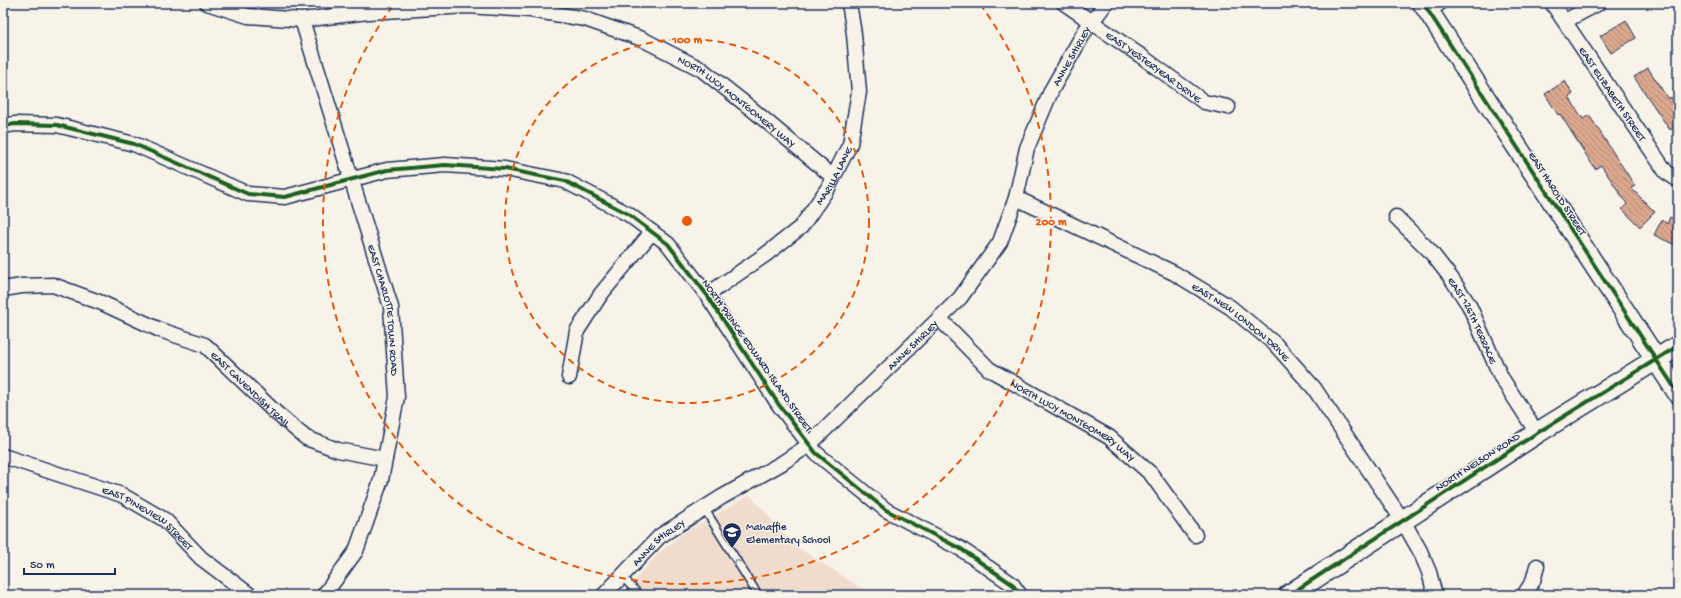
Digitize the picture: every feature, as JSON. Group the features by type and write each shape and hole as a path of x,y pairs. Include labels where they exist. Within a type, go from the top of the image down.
{"street":[{"name":"NORTH LUCY MONTGOMERY WAY","path":"208,3 248,16 302,20 368,12 468,5 531,10 585,19 642,38 701,69 833,177"},
{"name":"MARILLA LANE","path":"707,295 765,255 801,227 828,188 850,144 859,92 854,34 849,3"},
{"name":"EAST YESTERYEAR DRIVE","path":"1064,3 1204,102 1228,107"},
{"name":"ANNE SHIRLEY","path":"604,595 660,536 704,508 782,463 809,445 960,298 1000,242 1016,198 1027,148 1052,88 1092,22 1106,3"},
{"name":"EAST ELIZABETH STREET","path":"1552,3 1666,172 1678,180"},
{"path":"1565,21 1599,3"},
{"name":"EAST HAROLD STREET","path":"1430,6 1678,393"},
{"name":"EAST CHARLOTTE TOWN ROAD","path":"302,20 391,307 397,397 382,480 356,551 324,595"},
{"name":"NORTH PRINCE EDWARD ISLAND STREET","path":"3,126 15,124 57,125 134,144 248,194 285,197 387,170 445,165 505,169 564,181 628,214 668,244 707,295 779,405 809,445 886,510 960,549 1012,584 1020,595"},
{"name":"EAST NEW LONDON DRIVE","path":"1016,198 1174,273 1230,307 1258,328 1290,359 1314,388 1403,521 1429,572 1435,595"},
{"name":"EAST 126TH TERRACE","path":"1396,217 1430,251 1451,278 1469,305 1501,376 1538,433"},
{"path":"569,377 577,331 601,294 652,232"},
{"name":"EAST CAVENDISH TRAIL","path":"3,290 22,286 53,285 102,303 160,330 205,345 275,412 306,438 338,450 386,459"},
{"name":"NORTH LUCY MONTGOMERY WAY","path":"939,318 989,369 1109,437 1151,474 1195,535"},
{"name":"NORTH NELSON ROAD","path":"1289,595 1538,433 1678,346"},
{"name":"EAST PINEVIEW STREET","path":"3,456 122,495 165,520 201,558 250,595"},
{"path":"1524,595 1533,581 1537,566"}],"lane":[{"path":"704,508 758,595"},
{"path":"622,576 639,595"}],"shaded area":[{"name":"Mahaffie Elementary School","path":"750,495 794,545 872,595 621,595 659,553 682,534"}],"building":[{"path":"1626,20 1636,38 1611,53 1600,36"},
{"path":"1648,68 1668,99 1671,97 1678,108 1678,124 1670,130 1634,77"},
{"path":"1565,81 1573,94 1569,97 1583,119 1589,115 1635,186 1631,188 1655,212 1640,227 1622,209 1627,204 1601,165 1595,169 1560,114 1558,115 1545,94"},
{"path":"1670,217 1678,221 1678,238 1675,245 1654,235 1662,219 1667,224"}],"cycle path":[{"path":"1423,3 1678,393"},
{"path":"3,126 15,124 57,125 134,144 248,194 285,197 387,170 445,165 505,169 565,181 628,214 668,244 707,295 779,405 816,453 886,510 961,549 1012,584 1020,595"},
{"path":"1289,595 1537,433 1678,346"}],"place":[{"name":"Mahaffie Elementary School","path":"732,549"}]}
